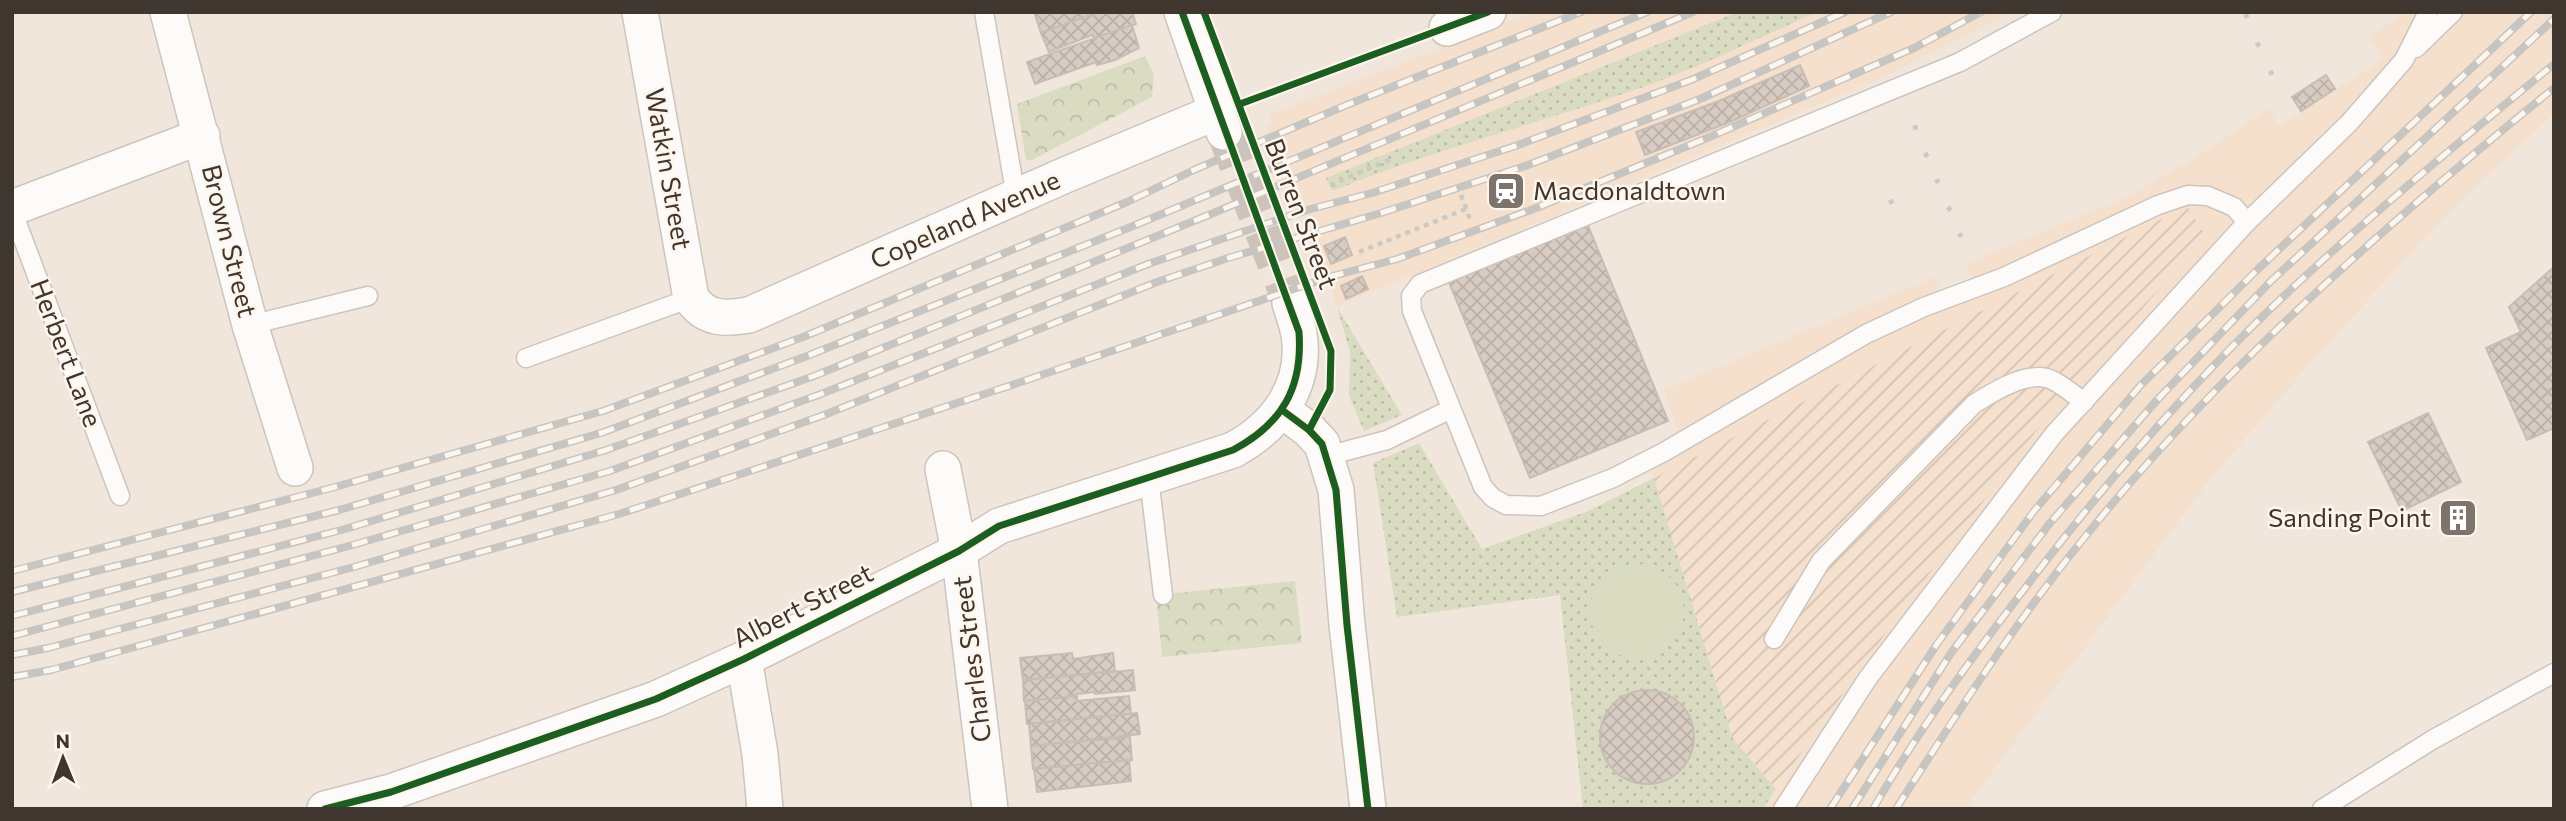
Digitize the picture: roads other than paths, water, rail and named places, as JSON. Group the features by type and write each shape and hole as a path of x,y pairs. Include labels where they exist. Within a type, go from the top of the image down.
{"street":[{"name":"Brown Street","path":"168,12 250,325 295,468"},
{"name":"Watkin Street","path":"640,12 701,307"},
{"name":"Copeland Avenue","path":"701,307 730,318 749,315 1016,197 1220,122 1182,12"},
{"path":"1444,20 1488,12"},
{"path":"12,209 202,136"},
{"name":"Burren Street","path":"1282,410 1298,374 1301,353 1299,332 1290,303"},
{"path":"1282,410 1319,439 1326,456 1338,508 1347,625 1368,809"},
{"name":"Albert Street","path":"325,809 392,800 656,699 744,659 959,551 999,526 1233,450 1253,440 1282,410"},
{"name":"Charles Street","path":"943,469 959,551 990,809"},
{"path":"744,659 760,754 765,809"}],"lane":[{"path":"984,12 1016,197"},
{"path":"2052,12 1960,62 1420,284 1411,296 1412,311 1483,487 1493,498 1506,505 1541,506 1613,478 1664,452 1866,334 1924,307 2004,277 2158,205 2188,195 2208,196 2234,207 2247,222"},
{"path":"2404,60 2428,12"},
{"path":"1783,809 1868,678 2054,435 2247,222 2349,123 2404,60 2453,12"},
{"name":"Herbert Lane","path":"12,209 120,496"},
{"path":"250,325 368,296"},
{"path":"526,358 701,307"},
{"path":"1774,639 1821,561 1974,404 2004,385 2041,378 2049,378 2084,402"},
{"path":"1326,456 1387,440 1451,409"},
{"path":"1149,478 1163,595"},
{"path":"2322,809 2432,740 2554,673"}],"tunnel":[{"path":"1224,132 1290,303"}],"railway":[{"path":"12,571 335,487 603,411 803,337 1127,202 1196,169 1349,104 1581,12"},
{"path":"12,592 339,510 604,432 807,356 1133,226 1647,12"},
{"path":"12,616 345,529 606,450 814,376 1211,214 1693,12"},
{"path":"12,636 349,546 610,471 821,394 1148,264 1307,210 1372,193 1518,145 1691,80 1845,12"},
{"path":"12,655 48,648 354,567 616,490 824,415 1157,282 1528,165 1700,99 1891,12"},
{"path":"12,677 51,670 619,514 1329,277 1397,259 1536,208 1712,136 1914,48 1981,12"},
{"path":"1830,809 1937,644 2034,511 2140,386 2258,269 2531,12"},
{"path":"1852,809 1951,653 2050,523 2157,400 2270,282 2554,19"},
{"path":"1873,809 1921,732 1992,632 2107,485 2175,407 2248,331 2351,235 2554,64"},
{"path":"1896,809 1984,673 2031,607 2080,543 2188,419 2245,360 2365,248 2554,88"}],"place":[{"name":"Macdonaldtown","path":"1506,191"},
{"name":"Sanding Point","path":"2458,518"}]}
